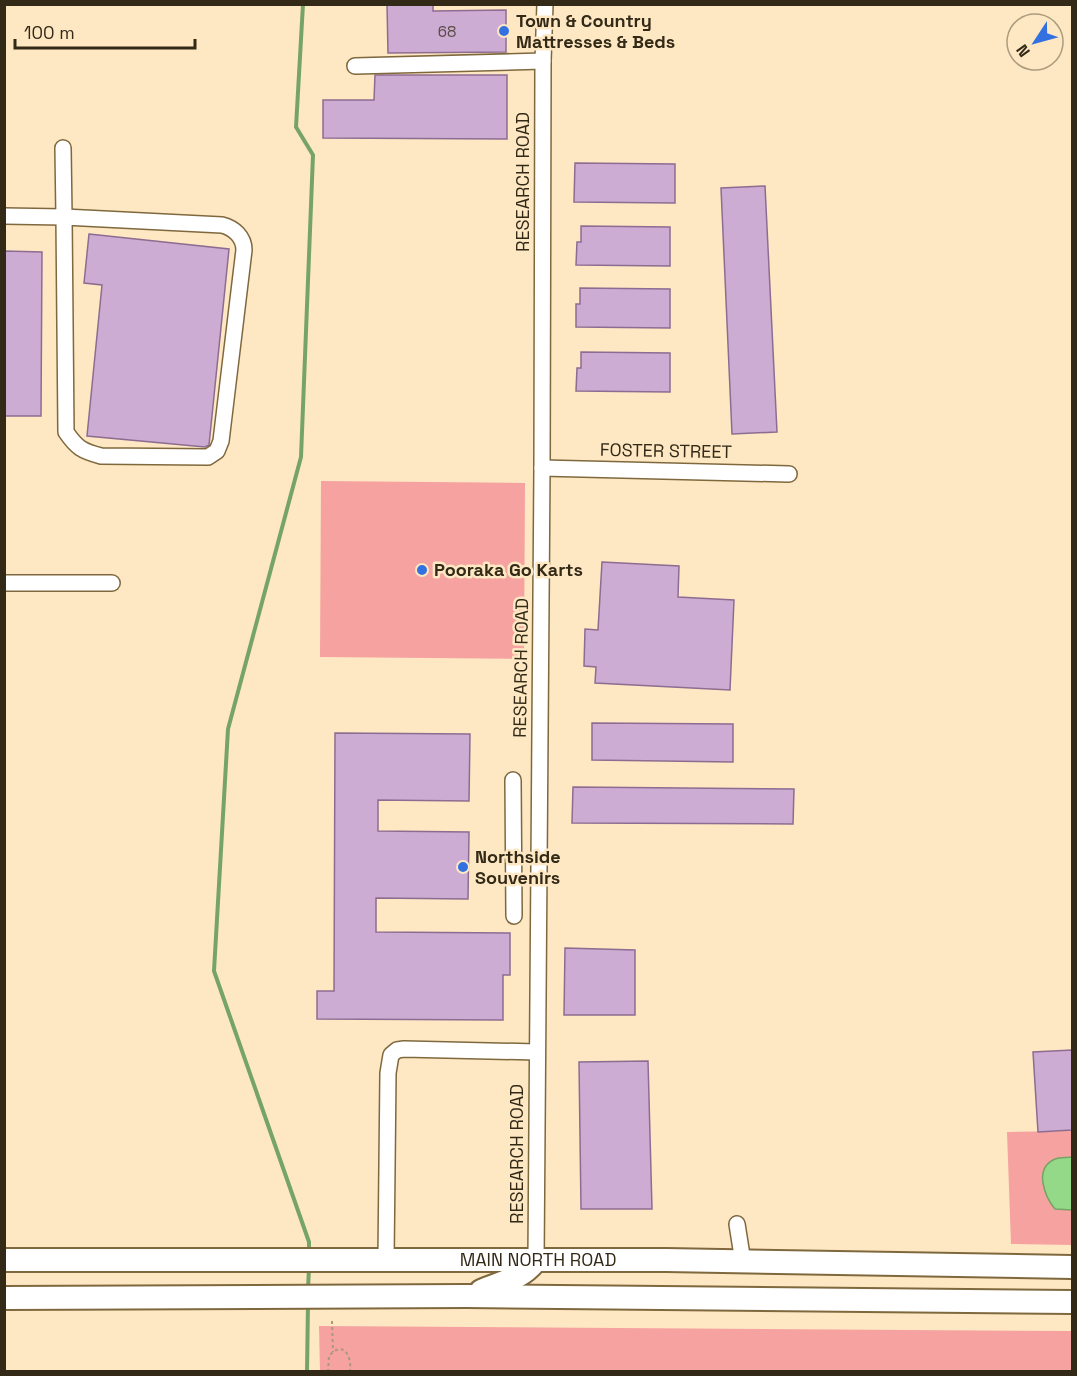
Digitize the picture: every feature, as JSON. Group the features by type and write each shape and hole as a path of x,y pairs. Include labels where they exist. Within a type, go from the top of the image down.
{"highway":[{"name":"MAIN NORTH ROAD","path":"4,1260 386,1259 1072,1267"},
{"path":"467,1296 521,1275 536,1260"},
{"path":"536,1260 539,1272 544,1278 578,1298"},
{"name":"MAIN NORTH ROAD","path":"4,1298 467,1296 1072,1302"}],"street":[{"name":"RESEARCH ROAD","path":"536,1260 545,4"},
{"path":"355,66 543,61"},
{"path":"4,216 64,217 231,227 244,244 244,250 221,441 217,451 208,457 101,456 84,452 66,432 64,217 63,148"},
{"name":"FOSTER STREET","path":"542,468 789,474"},
{"path":"4,583 112,583"},
{"path":"513,780 514,916"},
{"path":"513,811 539,811"},
{"path":"513,894 538,894"},
{"path":"386,1259 388,1073 391,1054 404,1049 537,1052"},
{"path":"737,1224 743,1262"}],"path":[{"path":"333,1321 333,1352"},
{"path":"328,1371 329,1356 339,1350 349,1354 350,1371"}],"shaded area":[{"name":"Pooraka Go Karts","path":"321,481 525,483 524,659 320,657"},
{"path":"1072,1131 1072,1245 1011,1244 1007,1132"},
{"path":"1072,1157 1072,1210 1055,1209 1043,1184 1044,1170 1053,1160"},
{"path":"319,1326 1072,1331 1072,1371 320,1371"}],"building":[{"path":"387,4 433,4 433,11 506,10 506,52 388,53"},
{"path":"375,75 507,75 507,139 323,138 323,100 374,100"},
{"path":"575,163 675,164 675,203 574,202"},
{"path":"765,186 777,432 732,434 721,188"},
{"path":"581,226 670,227 670,266 576,265 577,242 581,242"},
{"path":"89,234 229,249 209,445 205,447 87,436 102,285 84,283"},
{"path":"4,251 42,252 41,416 4,416"},
{"path":"580,288 670,289 670,328 576,327 576,304 580,304"},
{"path":"581,352 670,353 670,392 576,391 577,368 581,368"},
{"path":"602,562 679,566 678,597 734,600 730,690 595,683 596,667 584,666 585,629 598,630"},
{"path":"592,723 733,724 733,762 592,760"},
{"path":"335,733 470,734 469,801 378,800 378,831 469,832 468,899 376,898 376,932 510,933 510,975 503,975 503,1020 317,1019 317,991 334,991"},
{"path":"573,787 794,789 793,824 572,823"},
{"path":"565,948 635,950 635,1015 564,1015"},
{"path":"1072,1050 1072,1130 1038,1132 1033,1052"},
{"path":"648,1061 652,1209 581,1209 579,1062"}],"waterway":[{"path":"303,4 296,127 313,155 301,457 228,729 214,971 309,1242 309,1254"},
{"path":"308,1290 309,1267"},
{"path":"307,1372 308,1303"}],"place":[{"name":"Town & Country Mattresses & Beds","path":"504,31"},
{"name":"Pooraka Go Karts","path":"422,570"},
{"name":"Northside Souvenirs","path":"463,867"}]}
